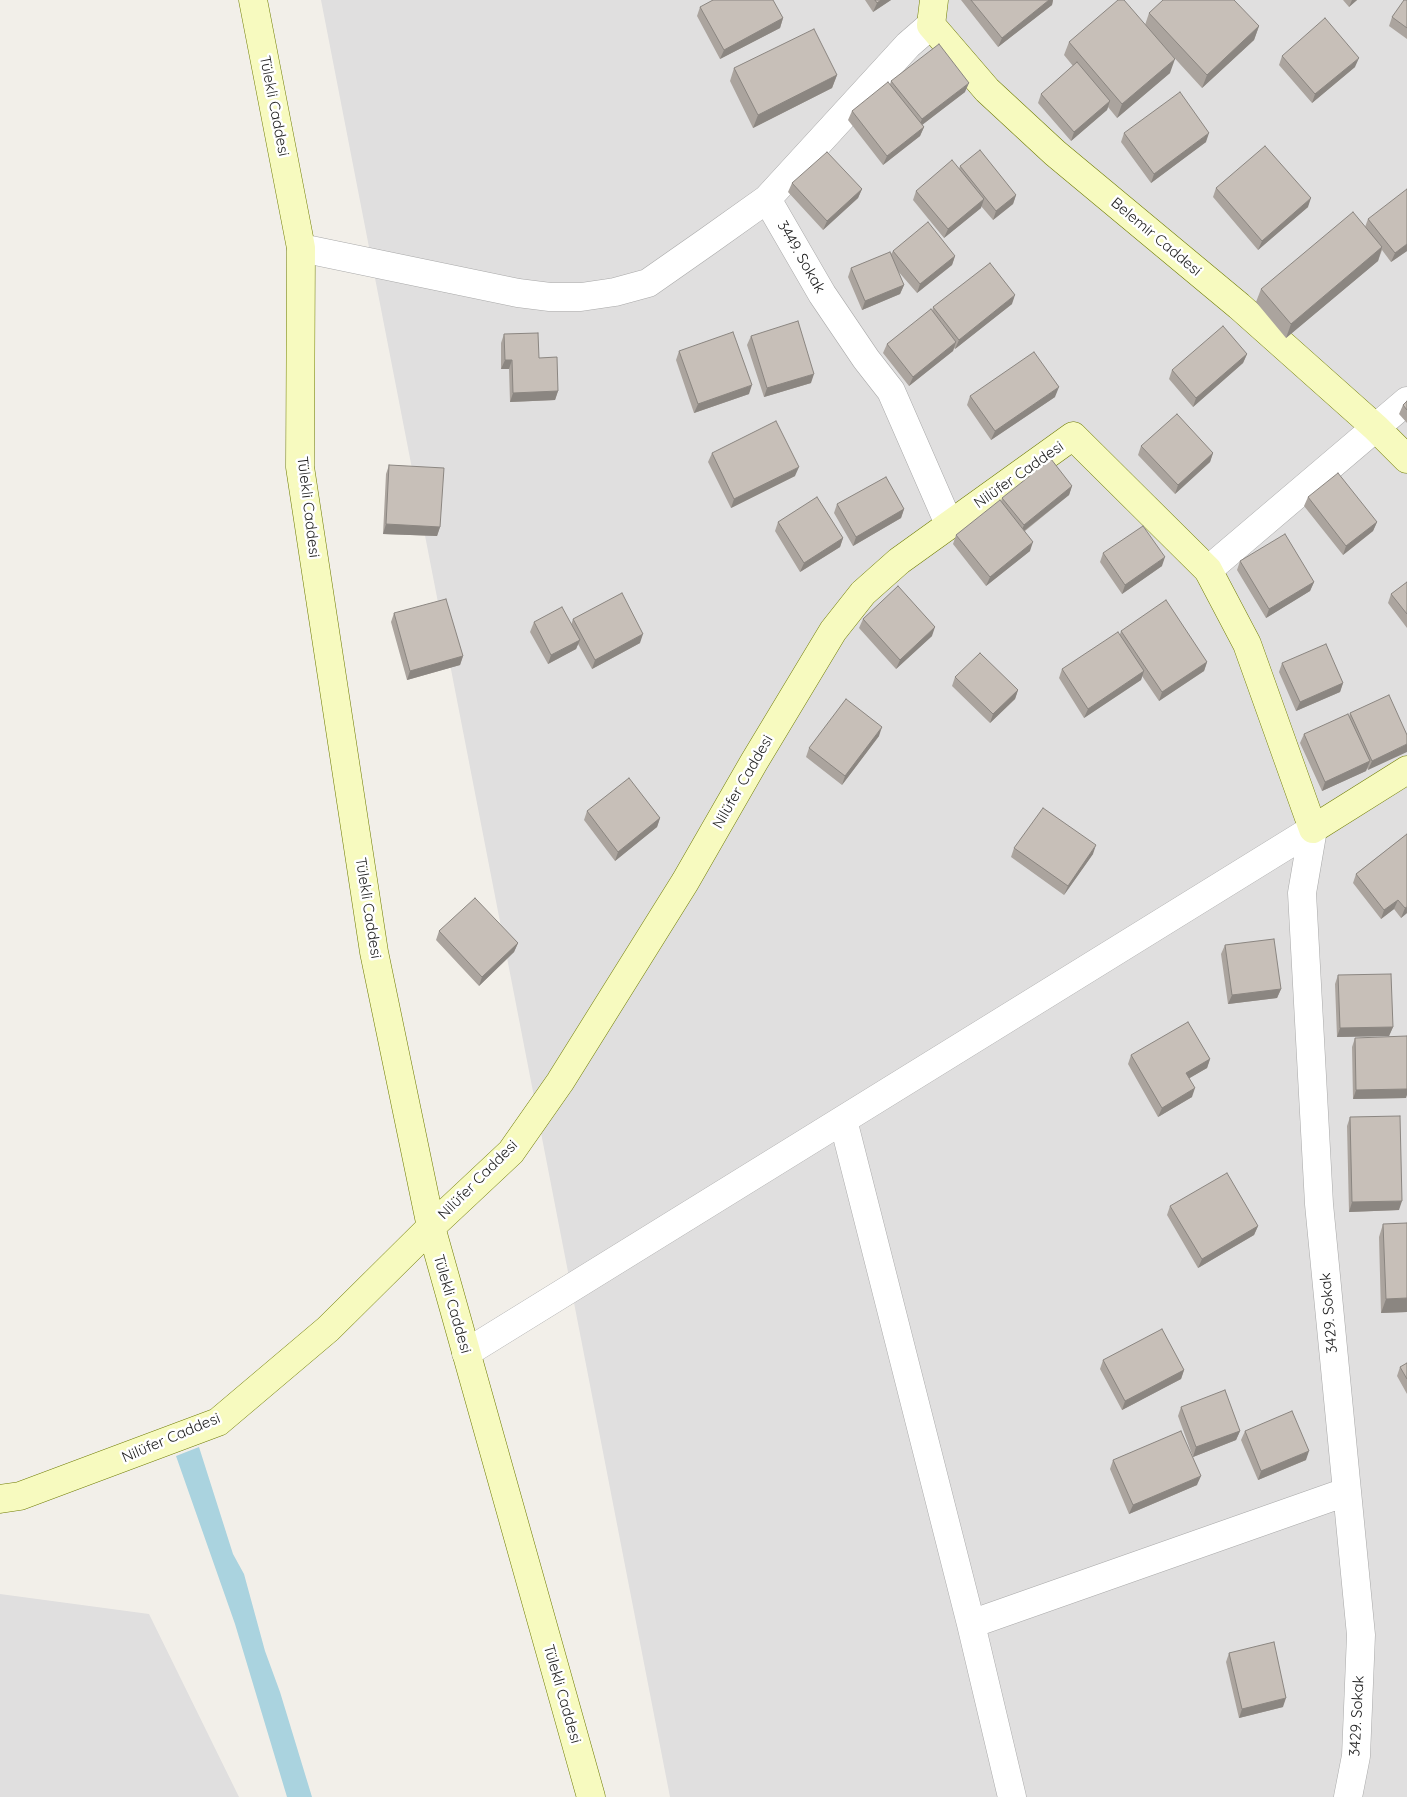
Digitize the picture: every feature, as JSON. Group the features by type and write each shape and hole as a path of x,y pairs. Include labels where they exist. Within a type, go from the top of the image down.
{"street":[{"name":"Tülekli Caddesi","path":"253,0 301,248 300,467 374,952 431,1227 590,1797"},
{"path":"301,248 518,293 550,297 615,292 648,283 708,242 767,198 908,45 933,13"},
{"name":"Belemir Caddesi","path":"933,13 987,90 1055,153 1239,306 1376,428 1407,459"},
{"name":"3449. Sokak","path":"767,198 822,294 866,359 891,390 949,524"},
{"path":"1208,570 1407,401"},
{"name":"Nilüfer Caddesi","path":"0,1499 20,1496 37,1490 218,1422 328,1329 431,1227 511,1152 560,1082 685,882 768,737 833,631 864,593 899,561 1074,436 1208,570 1247,644 1313,829"},
{"path":"466,1353 1407,770"},
{"name":"3429. Sokak","path":"1313,829 1302,893 1319,1204 1360,1635 1356,1756 1348,1797"},
{"path":"843,1120 972,1624 1012,1797"},
{"path":"972,1624 1346,1492"}],"shaded area":[{"path":"321,0 1407,0 1407,1797 670,1797"},
{"path":"0,1594 149,1614 239,1797 0,1797"}],"water":[{"path":"199,1447 233,1554 244,1574 265,1651 280,1692 312,1797 287,1797 235,1624 176,1456"}],"building":[{"path":"713,0 773,0 783,18 724,50 700,7"},
{"path":"971,0 1049,0 1002,38"},
{"path":"1118,0 1124,0 1175,59 1122,104 1069,42"},
{"path":"1163,0 1234,0 1259,26 1207,75 1149,13"},
{"path":"1404,0 1407,0 1407,28 1392,17"},
{"path":"1325,18 1359,58 1315,94 1282,56"},
{"path":"814,29 837,75 758,115 734,68"},
{"path":"939,44 969,83 922,119 891,81"},
{"path":"1077,62 1110,101 1074,132 1041,94"},
{"path":"888,82 924,127 887,156 852,111"},
{"path":"1180,92 1209,133 1154,174 1124,133"},
{"path":"1265,146 1311,198 1262,241 1216,188"},
{"path":"980,150 1016,195 996,211 960,166"},
{"path":"827,152 862,189 827,221 792,183"},
{"path":"952,160 984,199 948,229 916,191"},
{"path":"1407,189 1407,244 1395,253 1368,219"},
{"path":"1353,212 1382,247 1291,324 1261,289"},
{"path":"928,222 955,256 920,284 893,251"},
{"path":"890,252 904,285 865,301 851,268"},
{"path":"990,263 1015,295 959,340 933,307"},
{"path":"931,309 956,342 913,377 887,344"},
{"path":"798,321 814,374 767,388 751,336"},
{"path":"1223,326 1247,354 1196,398 1172,370"},
{"path":"733,332 752,385 698,404 679,351"},
{"path":"538,333 539,358 557,357 558,391 513,393 512,360 505,360 504,334"},
{"path":"1034,352 1059,387 995,431 970,396"},
{"path":"1407,401 1407,410 1403,405"},
{"path":"1177,414 1213,453 1178,485 1141,446"},
{"path":"776,421 799,467 734,499 712,453"},
{"path":"1051,459 1072,486 1024,525 1002,498"},
{"path":"389,465 444,468 440,527 386,524"},
{"path":"1338,473 1377,522 1346,546 1308,497"},
{"path":"886,477 904,509 856,537 837,504"},
{"path":"817,497 843,538 804,563 778,522"},
{"path":"1000,500 1033,542 990,577 956,535"},
{"path":"1143,526 1165,557 1125,585 1103,553"},
{"path":"1285,534 1314,582 1269,609 1240,561"},
{"path":"1407,582 1407,614 1391,594"},
{"path":"898,586 935,627 900,660 863,619"},
{"path":"622,593 643,634 595,660 573,619"},
{"path":"446,599 463,656 410,671 394,613"},
{"path":"1166,600 1207,662 1162,692 1121,631"},
{"path":"562,607 580,640 551,655 534,622"},
{"path":"1118,632 1144,671 1088,709 1062,669"},
{"path":"1326,644 1343,683 1300,702 1282,663"},
{"path":"980,653 1018,690 993,714 955,677"},
{"path":"1389,695 1407,735 1407,744 1372,761 1350,713"},
{"path":"846,699 882,727 845,776 809,748"},
{"path":"1348,714 1370,761 1325,782 1304,734"},
{"path":"629,778 660,818 618,852 587,811"},
{"path":"1043,808 1096,845 1068,886 1014,848"},
{"path":"1407,834 1407,907 1405,908 1398,900 1384,910 1356,874"},
{"path":"475,898 518,943 482,977 439,931"},
{"path":"1274,939 1281,989 1232,995 1225,945"},
{"path":"1391,974 1393,1027 1340,1028 1338,975"},
{"path":"1188,1022 1210,1059 1186,1073 1195,1088 1162,1108 1131,1055"},
{"path":"1407,1036 1407,1089 1356,1090 1355,1038"},
{"path":"1400,1116 1402,1201 1352,1202 1350,1117"},
{"path":"1227,1173 1258,1226 1202,1259 1170,1206"},
{"path":"1407,1223 1407,1298 1386,1299 1383,1224"},
{"path":"1162,1329 1184,1370 1125,1401 1103,1360"},
{"path":"1407,1363 1407,1379 1400,1367"},
{"path":"1225,1390 1240,1431 1196,1447 1181,1407"},
{"path":"1292,1411 1309,1451 1261,1471 1245,1431"},
{"path":"1181,1431 1201,1476 1133,1505 1113,1460"},
{"path":"1274,1642 1286,1698 1242,1709 1229,1653"}]}
